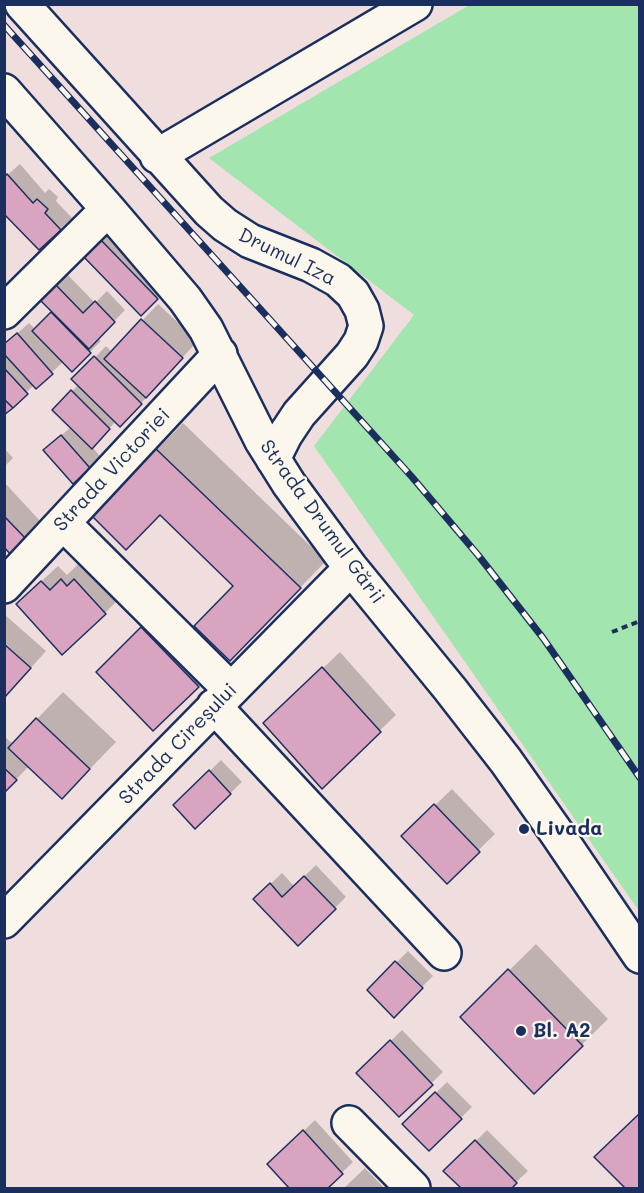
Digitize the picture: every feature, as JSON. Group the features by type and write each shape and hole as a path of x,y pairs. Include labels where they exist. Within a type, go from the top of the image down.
{"street":[{"name":"Drumul Iza","path":"22,4 209,211 225,225 250,241 311,265 338,280 353,294 362,310 366,326 361,341 352,355 299,414 273,459"},
{"path":"157,156 415,4"},
{"name":"Strada Drumul Gării","path":"4,91 185,299 206,329 250,420 289,484 351,568 450,688 506,761 639,956"},
{"path":"4,312 108,208"},
{"name":"Strada Victoriei","path":"4,586 219,354"},
{"path":"63,523 222,698 444,953"},
{"name":"Strada Cireșului","path":"4,921 351,568"},
{"path":"349,1123 413,1188"}],"path":[{"path":"612,632 639,621"}],"green space":[{"path":"471,4 639,5 639,911 314,446 414,315 209,158"}],"building":[{"path":"7,174 33,203 37,199 48,209 45,213 61,230 39,250 4,214 4,177"},
{"path":"99,238 158,299 141,316 82,255"},
{"path":"53,282 83,313 95,301 115,322 89,349 37,297"},
{"path":"51,312 91,353 72,372 32,331"},
{"path":"141,319 183,358 146,398 104,359"},
{"path":"17,333 53,374 36,389 4,354 4,344"},
{"path":"94,356 142,404 120,427 71,379"},
{"path":"4,368 28,394 13,408 4,399"},
{"path":"71,390 110,429 92,449 52,410"},
{"path":"4,399 13,408 4,415"},
{"path":"61,435 90,468 73,484 43,450"},
{"path":"155,448 301,588 230,661 194,626 233,586 160,515 126,550 91,515"},
{"path":"4,516 27,540 11,555 4,547"},
{"path":"61,579 67,586 74,579 106,614 62,655 16,604 41,581 50,590"},
{"path":"141,627 199,687 153,731 96,672"},
{"path":"4,644 31,668 4,698"},
{"path":"322,667 381,732 322,789 263,723"},
{"path":"36,718 90,769 62,799 8,748"},
{"path":"4,768 17,780 4,793"},
{"path":"209,770 231,794 195,829 173,805"},
{"path":"434,804 480,852 447,884 401,836"},
{"path":"304,876 336,909 298,946 253,899 270,883 282,897"},
{"path":"395,961 423,988 394,1018 367,990"},
{"name":"Bl. A2","path":"508,969 583,1046 534,1094 460,1017"},
{"path":"390,1040 433,1085 399,1117 356,1073"},
{"path":"435,1092 462,1119 429,1151 402,1124"},
{"path":"640,1113 640,1188 625,1188 594,1157"},
{"path":"303,1130 343,1174 328,1188 289,1188 267,1164"},
{"path":"475,1140 517,1183 512,1188 461,1188 443,1171"}],"railway":[{"path":"4,25 412,477 478,555 543,638 640,778"}],"place":[{"name":"Livada","path":"524,829"},
{"name":"Bl. A2","path":"521,1031"}]}
